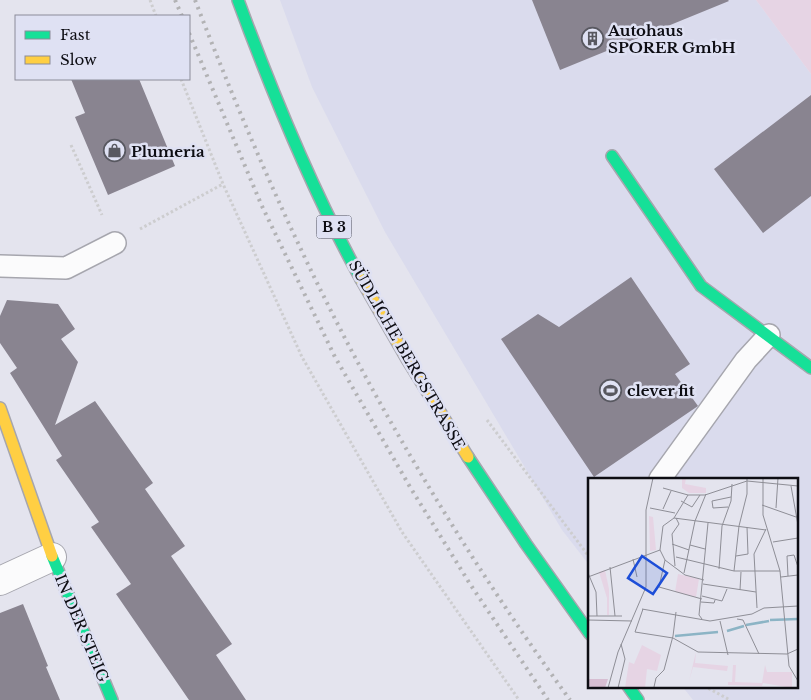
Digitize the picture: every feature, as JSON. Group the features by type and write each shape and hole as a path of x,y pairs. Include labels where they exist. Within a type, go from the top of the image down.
{"main road":[{"name":"SÜDLICHE BERGSTRASSE","path":"238,0 262,66 318,195 352,262 456,441 538,564 588,631"},
{"path":"612,156 701,286 811,368"},
{"name":"IN DER STEIG","path":"0,408 52,557 112,700"},
{"path":"629,688 638,700"}],"street":[{"name":"IN DER STEIG","path":"0,581 52,557"}],"lane":[{"path":"0,266 66,268 114,243"},
{"path":"661,478 746,360 769,336"}],"path":[{"path":"150,0 156,15"},
{"path":"181,80 223,184 302,357 402,532 519,700"},
{"path":"71,145 114,243 223,184"},
{"path":"485,417 588,555"},
{"path":"708,688 730,700"}],"shaded area":[{"path":"280,0 756,0 811,74 811,700 693,700 684,688 798,688 798,478 588,478 588,563 562,530 385,232 312,87"},
{"path":"756,0 811,0 811,74"}],"building":[{"name":"Autohaus SPORER GmbH","path":"532,0 728,0 729,1 560,70"},
{"path":"71,80 139,80 175,166 108,195 75,117 85,113"},
{"path":"811,95 811,196 763,233 714,169"},
{"name":"clever fit","path":"631,277 690,364 675,374 698,406 594,477 501,339 538,314 559,327"},
{"path":"7,300 58,304 75,329 61,339 78,362 55,425 95,401 153,483 145,489 185,546 171,556 232,644 216,655 246,700 189,700 116,594 131,584 91,527 99,522 56,460 62,456 10,373 17,368 0,343 0,316"},
{"path":"23,604 60,700 0,700 0,613"}],"railway":[{"path":"175,0 182,15"},
{"path":"195,0 267,174 306,260 348,344 399,436 453,526 510,614 570,700"},
{"path":"190,35 261,204 335,357 410,487 470,584 548,700"}],"traffic: fast":[{"path":"238,0 294,142 326,212 361,279"},
{"path":"612,156 701,286 811,368"},
{"path":"468,457 526,544 588,631"},
{"path":"52,556 112,700"},
{"path":"629,688 638,700"}],"traffic: slow":[{"path":"361,279 407,359 468,457"},
{"path":"0,408 52,556"}],"place":[{"name":"Autohaus SPORER GmbH","path":"592,39"},
{"name":"Plumeria","path":"115,151"},
{"name":"clever fit","path":"611,390"}]}
